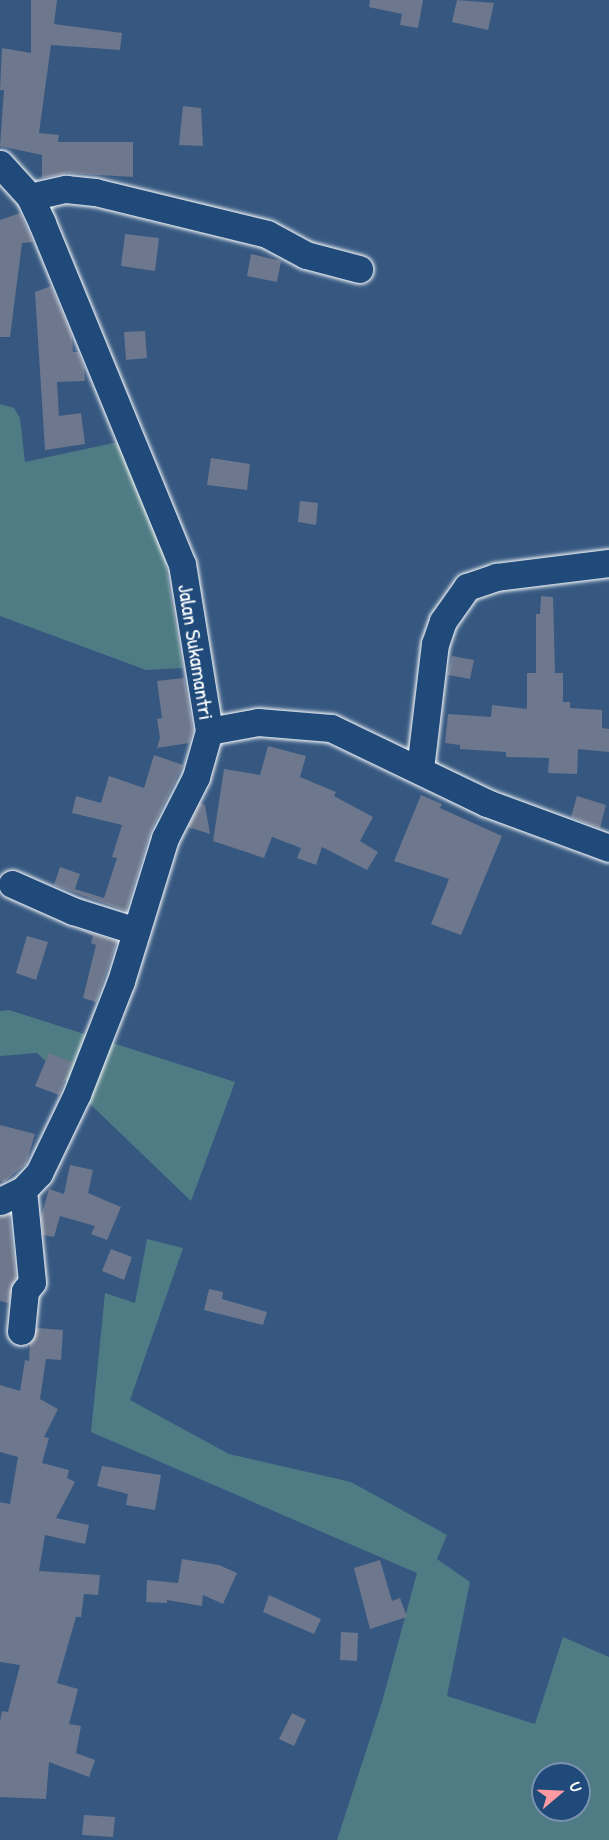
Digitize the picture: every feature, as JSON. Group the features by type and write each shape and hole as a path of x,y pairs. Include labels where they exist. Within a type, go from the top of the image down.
{"street":[{"name":"Jalan Sukamantri","path":"0,164 30,197 182,564 209,731 196,777 165,838 136,931 77,1094 39,1173 11,1196"},
{"path":"30,197 66,189 95,192 267,234 306,255 360,269"},
{"path":"420,769 435,644 443,621 467,587 496,577 609,563"},
{"path":"209,731 258,722 306,724 331,728 487,803 609,848"},
{"path":"12,884 73,911 136,931"},
{"path":"11,1196 32,1283 25,1292 21,1331"}],"green space":[{"path":"0,404 14,408 20,418 25,462 118,442 162,543 183,668 146,670 0,616"},
{"path":"9,1010 235,1082 191,1201 37,1053 0,1056 0,1011"},
{"path":"147,1239 183,1248 130,1400 229,1454 351,1482 447,1535 437,1559 470,1582 447,1696 535,1724 563,1637 609,1657 609,1840 337,1840 382,1702 417,1573 91,1432 105,1293 135,1303"}],"building":[{"path":"31,0 57,0 54,24 122,33 120,50 51,45 39,133 59,135 58,142 133,142 133,177 67,173 42,178 42,155 0,146 4,90 0,90 2,48 31,53"},
{"path":"370,0 423,0 418,28 400,25 402,14 369,7"},
{"path":"457,0 494,3 488,30 452,22"},
{"path":"183,106 201,108 203,146 179,145"},
{"path":"20,213 33,242 22,243 10,337 0,337 0,220"},
{"path":"125,234 159,238 155,271 121,266"},
{"path":"251,254 281,261 277,282 247,276"},
{"path":"51,286 72,336 73,352 78,352 84,367 85,381 57,382 59,416 81,413 85,444 45,450 35,292"},
{"path":"145,331 147,358 126,360 124,332"},
{"path":"211,458 250,464 247,490 207,485"},
{"path":"300,501 318,503 316,525 298,522"},
{"path":"541,596 553,597 555,673 563,673 563,702 570,702 570,708 602,710 602,728 609,729 609,752 578,749 577,774 548,773 549,758 506,757 506,752 460,749 460,745 445,743 448,714 491,717 492,705 527,709 527,673 536,673 536,614 540,614"},
{"path":"452,656 474,660 470,679 448,675"},
{"path":"184,678 193,730 189,743 157,748 160,738 157,719 162,718 157,681"},
{"path":"268,746 306,756 300,777 336,792 334,796 373,817 360,841 378,852 367,870 322,847 316,865 297,858 301,848 272,837 264,858 213,841 224,769 260,775"},
{"path":"154,755 183,765 150,833 126,911 54,885 60,867 80,874 75,889 104,898 117,858 112,857 122,825 72,813 76,796 101,803 109,776 144,788"},
{"path":"421,795 442,804 440,808 502,836 461,935 431,924 449,879 394,861"},
{"path":"577,796 606,805 600,828 571,817"},
{"path":"200,803 205,805 210,834 188,827"},
{"path":"78,929 117,941 96,1002 83,998 96,945 91,943 93,936"},
{"path":"27,936 48,942 36,980 16,973"},
{"path":"49,1053 72,1062 59,1095 35,1086"},
{"path":"0,1125 35,1134 26,1164 4,1182 0,1181"},
{"path":"70,1165 93,1170 88,1193 121,1207 107,1240 91,1234 95,1226 60,1216 54,1237 43,1235 41,1217 49,1189 64,1194"},
{"path":"9,1214 16,1277 8,1303 0,1301 0,1217"},
{"path":"111,1249 132,1257 124,1280 102,1271"},
{"path":"209,1289 223,1292 222,1299 267,1312 263,1325 204,1310"},
{"path":"37,1328 63,1330 61,1360 46,1359 40,1399 58,1409 44,1437 49,1438 42,1463 69,1470 67,1478 75,1482 56,1518 89,1525 85,1544 45,1535 39,1571 100,1575 98,1595 84,1594 81,1617 76,1617 57,1683 78,1689 69,1724 81,1726 76,1753 95,1760 89,1777 49,1762 46,1799 0,1797 0,1721 2,1711 8,1712 20,1665 0,1662 0,1502 10,1504 18,1457 0,1452 0,1385 20,1391 25,1360 29,1361 30,1343"},
{"path":"102,1466 161,1475 155,1510 126,1505 128,1494 97,1486"},
{"path":"182,1559 219,1565 237,1573 223,1604 203,1595 202,1606 167,1600 167,1603 146,1602 147,1580 178,1583"},
{"path":"380,1560 392,1601 400,1598 407,1617 370,1629 354,1568"},
{"path":"269,1595 321,1619 314,1634 263,1612"},
{"path":"341,1632 358,1633 357,1661 340,1660"},
{"path":"292,1713 306,1720 294,1746 279,1739"},
{"path":"84,1815 115,1817 113,1837 82,1835"}]}
